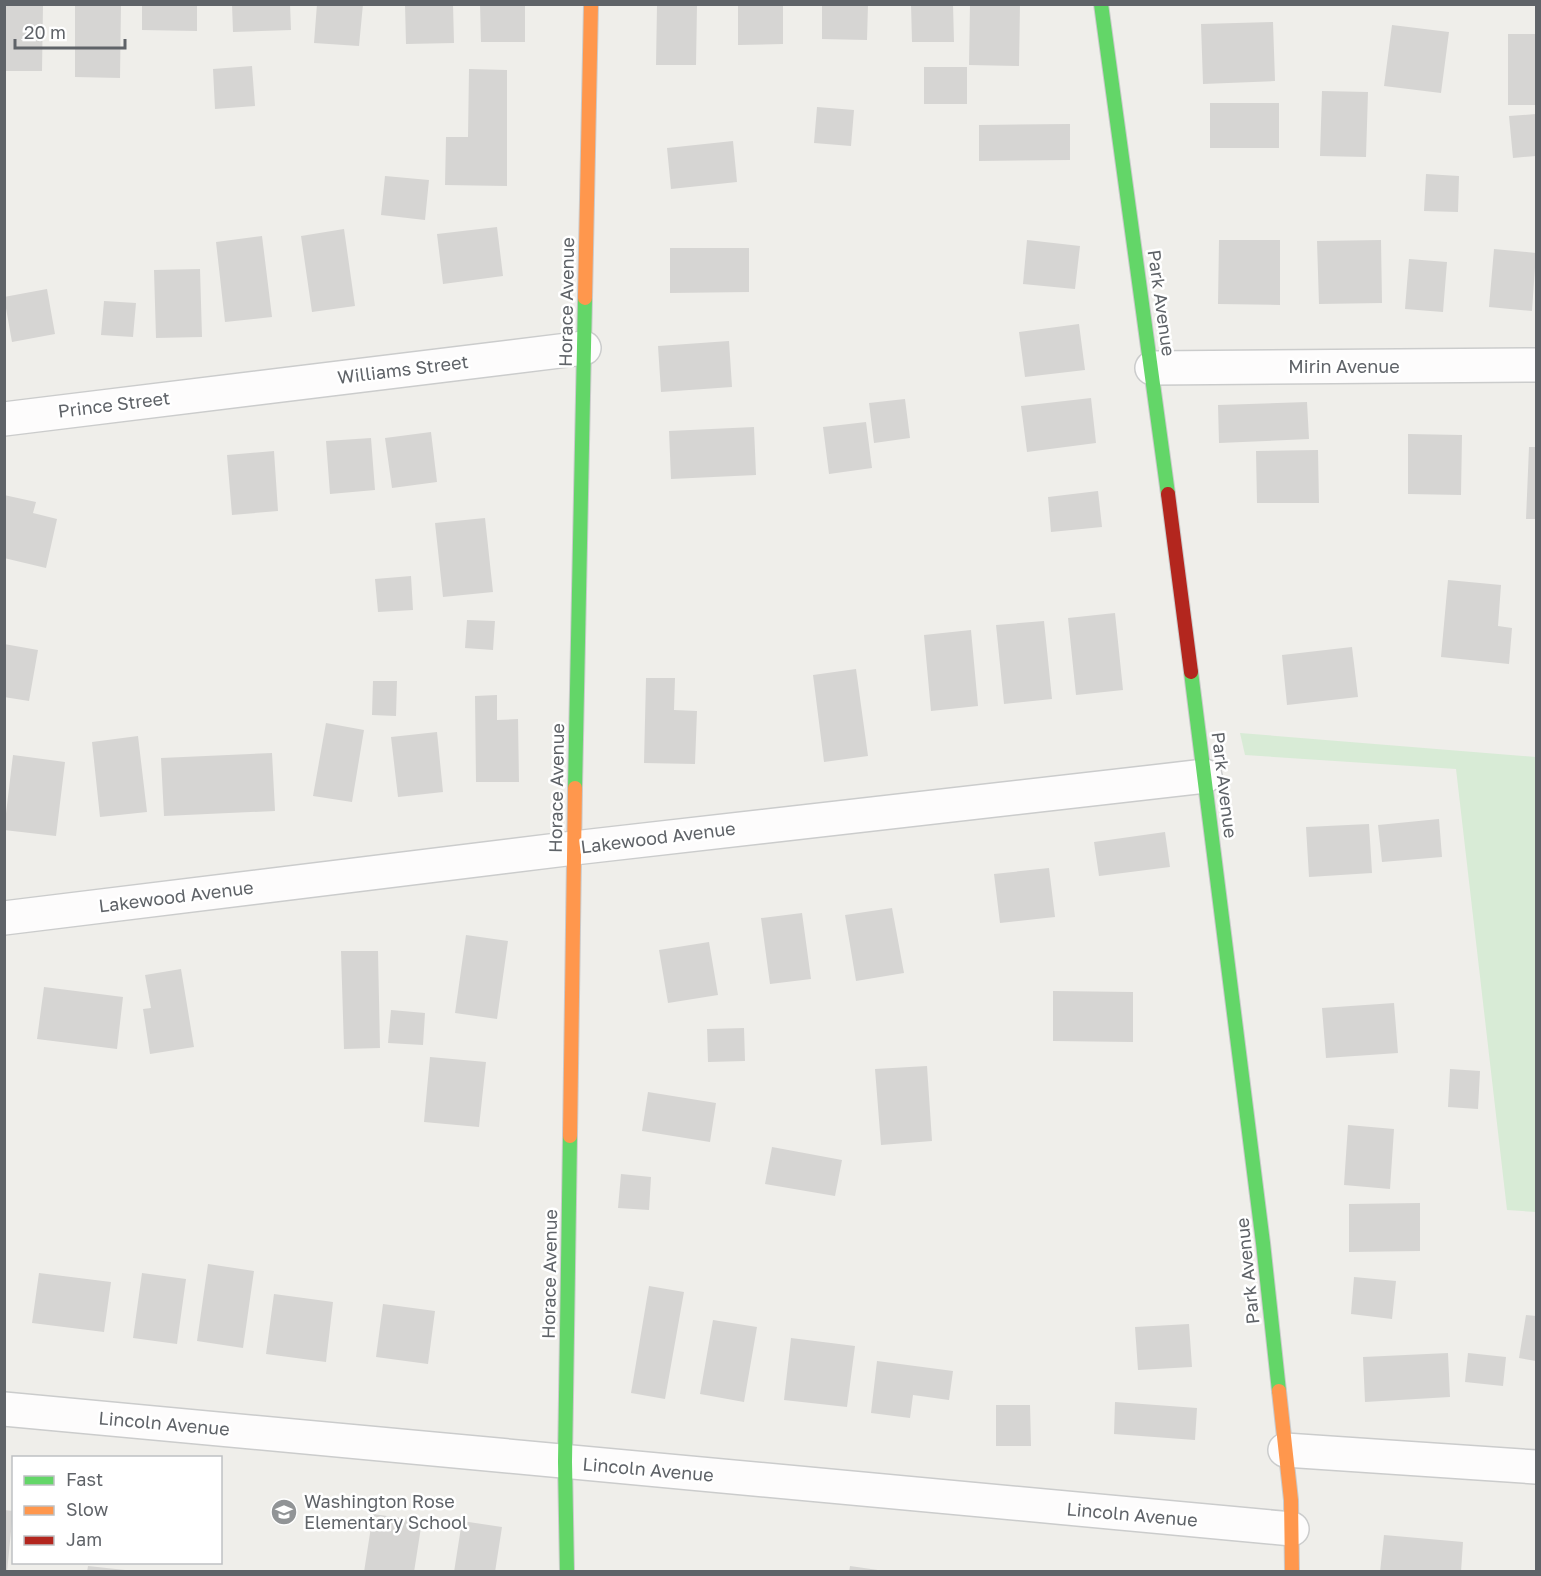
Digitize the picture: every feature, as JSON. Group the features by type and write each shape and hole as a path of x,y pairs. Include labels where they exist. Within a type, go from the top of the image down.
{"street":[{"name":"Horace Avenue","path":"567,1572 565,1462 574,848 591,4"},
{"name":"Park Avenue","path":"1101,4 1152,368 1263,1243 1291,1500 1292,1572"},
{"name":"Williams Street","path":"222,392 584,348"},
{"name":"Mirin Avenue","path":"1152,368 1536,365"},
{"name":"Prince Street","path":"4,418 222,392"},
{"name":"Lakewood Avenue","path":"4,918 574,848 1205,776"},
{"name":"Lincoln Avenue","path":"4,1409 1292,1530"},
{"path":"1285,1450 1536,1467"}],"green space":[{"path":"1240,733 1536,757 1536,1212 1507,1210 1456,769 1245,755"}],"building":[{"path":"75,4 121,4 120,78 75,77"},
{"path":"142,4 197,4 197,31 142,30"},
{"path":"232,4 290,4 291,30 233,32"},
{"path":"317,4 363,4 359,46 314,43"},
{"path":"405,4 453,4 454,43 406,44"},
{"path":"480,4 525,4 525,42 481,42"},
{"path":"738,4 783,4 783,44 738,45"},
{"path":"822,4 868,4 867,40 822,39"},
{"path":"911,4 953,4 954,42 912,42"},
{"path":"970,4 1020,4 1019,66 969,65"},
{"path":"4,5 43,5 42,71 4,71"},
{"path":"657,5 697,5 696,65 656,65"},
{"path":"1273,22 1275,81 1203,84 1201,24"},
{"path":"1392,25 1449,32 1441,93 1384,86"},
{"path":"1508,34 1536,34 1536,105 1508,105"},
{"path":"252,66 255,106 215,109 213,69"},
{"path":"924,67 967,67 967,104 924,104"},
{"path":"469,69 507,70 507,186 445,185 446,137 468,137"},
{"path":"1322,91 1368,92 1366,157 1320,156"},
{"path":"1210,103 1279,103 1279,148 1210,148"},
{"path":"817,107 854,110 851,146 814,143"},
{"path":"1536,114 1536,156 1513,158 1509,116"},
{"path":"1070,124 1070,160 979,161 979,125"},
{"path":"733,141 737,182 671,189 667,148"},
{"path":"1426,174 1459,176 1458,212 1424,211"},
{"path":"385,176 429,180 425,220 381,215"},
{"path":"497,227 503,276 443,284 437,234"},
{"path":"344,229 355,306 312,312 301,236"},
{"path":"262,236 272,317 225,322 216,242"},
{"path":"1027,240 1080,246 1075,289 1023,284"},
{"path":"1219,240 1280,240 1280,305 1218,304"},
{"path":"1381,240 1382,303 1319,304 1317,241"},
{"path":"670,248 749,248 749,292 670,293"},
{"path":"1494,249 1536,253 1532,311 1489,307"},
{"path":"1409,259 1447,262 1443,312 1405,309"},
{"path":"200,269 202,337 156,338 154,270"},
{"path":"47,289 55,334 12,342 4,297"},
{"path":"104,301 136,303 133,337 101,335"},
{"path":"1079,324 1085,370 1025,377 1019,332"},
{"path":"729,341 732,387 661,392 658,346"},
{"path":"1091,398 1096,443 1027,452 1021,406"},
{"path":"905,399 910,438 874,443 869,403"},
{"path":"1307,402 1309,439 1219,443 1218,405"},
{"path":"866,422 872,468 829,474 823,427"},
{"path":"754,427 756,475 671,479 669,431"},
{"path":"431,432 437,482 392,488 385,438"},
{"path":"1408,434 1462,435 1461,495 1408,494"},
{"path":"371,438 375,490 330,494 326,441"},
{"path":"1529,447 1536,447 1536,519 1526,519"},
{"path":"1318,450 1319,503 1257,503 1256,451"},
{"path":"274,451 278,511 232,515 227,455"},
{"path":"1098,491 1102,527 1051,532 1048,497"},
{"path":"4,495 36,502 33,513 57,519 46,568 4,558"},
{"path":"485,518 493,592 443,597 435,523"},
{"path":"411,576 413,610 378,612 375,579"},
{"path":"1448,580 1501,585 1498,626 1512,628 1509,664 1441,657"},
{"path":"1115,613 1123,690 1076,695 1068,618"},
{"path":"467,620 495,621 493,650 465,648"},
{"path":"1044,621 1052,699 1004,704 996,625"},
{"path":"971,630 978,706 931,711 924,635"},
{"path":"4,644 38,650 29,701 4,697"},
{"path":"1352,647 1358,697 1287,705 1282,655"},
{"path":"856,669 868,756 824,762 813,675"},
{"path":"646,678 675,678 674,710 697,711 695,764 644,763"},
{"path":"373,681 397,681 396,716 372,715"},
{"path":"497,695 497,720 518,719 519,782 476,782 475,696"},
{"path":"326,723 364,730 352,802 313,796"},
{"path":"437,732 443,792 398,797 391,737"},
{"path":"138,736 147,812 100,817 92,742"},
{"path":"272,753 275,811 164,816 161,758"},
{"path":"13,755 65,762 56,836 4,830"},
{"path":"1439,819 1442,857 1382,862 1378,825"},
{"path":"1369,824 1372,873 1309,877 1306,827"},
{"path":"1165,832 1170,867 1099,876 1094,842"},
{"path":"1049,868 1055,917 1000,923 994,874"},
{"path":"892,908 904,973 856,981 845,915"},
{"path":"802,913 811,979 770,984 761,918"},
{"path":"466,935 508,941 497,1019 455,1013"},
{"path":"709,942 718,995 668,1003 659,950"},
{"path":"341,951 378,951 380,1048 344,1049"},
{"path":"181,969 194,1047 150,1054 143,1009 151,1008 145,975"},
{"path":"44,987 123,997 117,1049 37,1039"},
{"path":"1053,991 1133,992 1133,1042 1053,1041"},
{"path":"1394,1003 1398,1053 1326,1058 1322,1008"},
{"path":"391,1010 425,1013 423,1045 388,1043"},
{"path":"744,1028 745,1061 708,1062 707,1029"},
{"path":"430,1057 486,1062 479,1127 424,1122"},
{"path":"927,1066 932,1141 881,1145 875,1069"},
{"path":"1450,1069 1480,1071 1478,1109 1448,1107"},
{"path":"648,1092 716,1103 710,1142 642,1131"},
{"path":"1348,1125 1394,1129 1390,1189 1344,1185"},
{"path":"772,1147 842,1160 835,1196 765,1184"},
{"path":"621,1174 651,1177 649,1210 618,1208"},
{"path":"1420,1203 1420,1251 1349,1252 1349,1204"},
{"path":"208,1264 254,1271 243,1348 197,1341"},
{"path":"39,1273 111,1282 104,1332 32,1323"},
{"path":"142,1273 186,1279 177,1344 133,1338"},
{"path":"1354,1277 1396,1281 1392,1319 1351,1314"},
{"path":"649,1286 684,1292 665,1399 631,1393"},
{"path":"274,1294 333,1302 326,1362 266,1354"},
{"path":"383,1304 435,1311 428,1364 376,1357"},
{"path":"1526,1315 1536,1316 1536,1361 1519,1358"},
{"path":"713,1320 757,1327 744,1402 700,1394"},
{"path":"1189,1324 1192,1367 1138,1370 1135,1327"},
{"path":"791,1338 855,1346 847,1407 784,1400"},
{"path":"1448,1353 1450,1397 1365,1402 1363,1357"},
{"path":"1468,1353 1506,1357 1503,1386 1465,1382"},
{"path":"877,1361 953,1371 949,1400 913,1395 910,1418 871,1413"},
{"path":"1115,1402 1197,1408 1195,1440 1114,1434"},
{"path":"996,1405 1030,1405 1031,1446 996,1446"},
{"path":"4,1510 12,1511 12,1521 7,1572 4,1572"},
{"path":"373,1514 422,1521 414,1572 364,1572"},
{"path":"462,1521 502,1527 495,1572 454,1572"},
{"path":"1384,1535 1463,1542 1461,1572 1380,1572"},
{"path":"88,1566 125,1570 125,1572 87,1572"},
{"path":"850,1566 878,1570 878,1572 849,1572"}],"traffic: fast":[{"path":"1101,4 1168,494"},
{"path":"575,788 585,298"},
{"path":"1191,672 1263,1243 1279,1391"},
{"path":"567,1572 565,1462 570,1136"}],"traffic: slow":[{"path":"585,298 591,4"},
{"path":"570,1136 575,788"},
{"path":"1279,1391 1291,1500 1292,1572"}],"traffic: jam":[{"path":"1168,494 1191,672"}],"place":[{"name":"Washington Rose Elementary School","path":"284,1512"}]}
